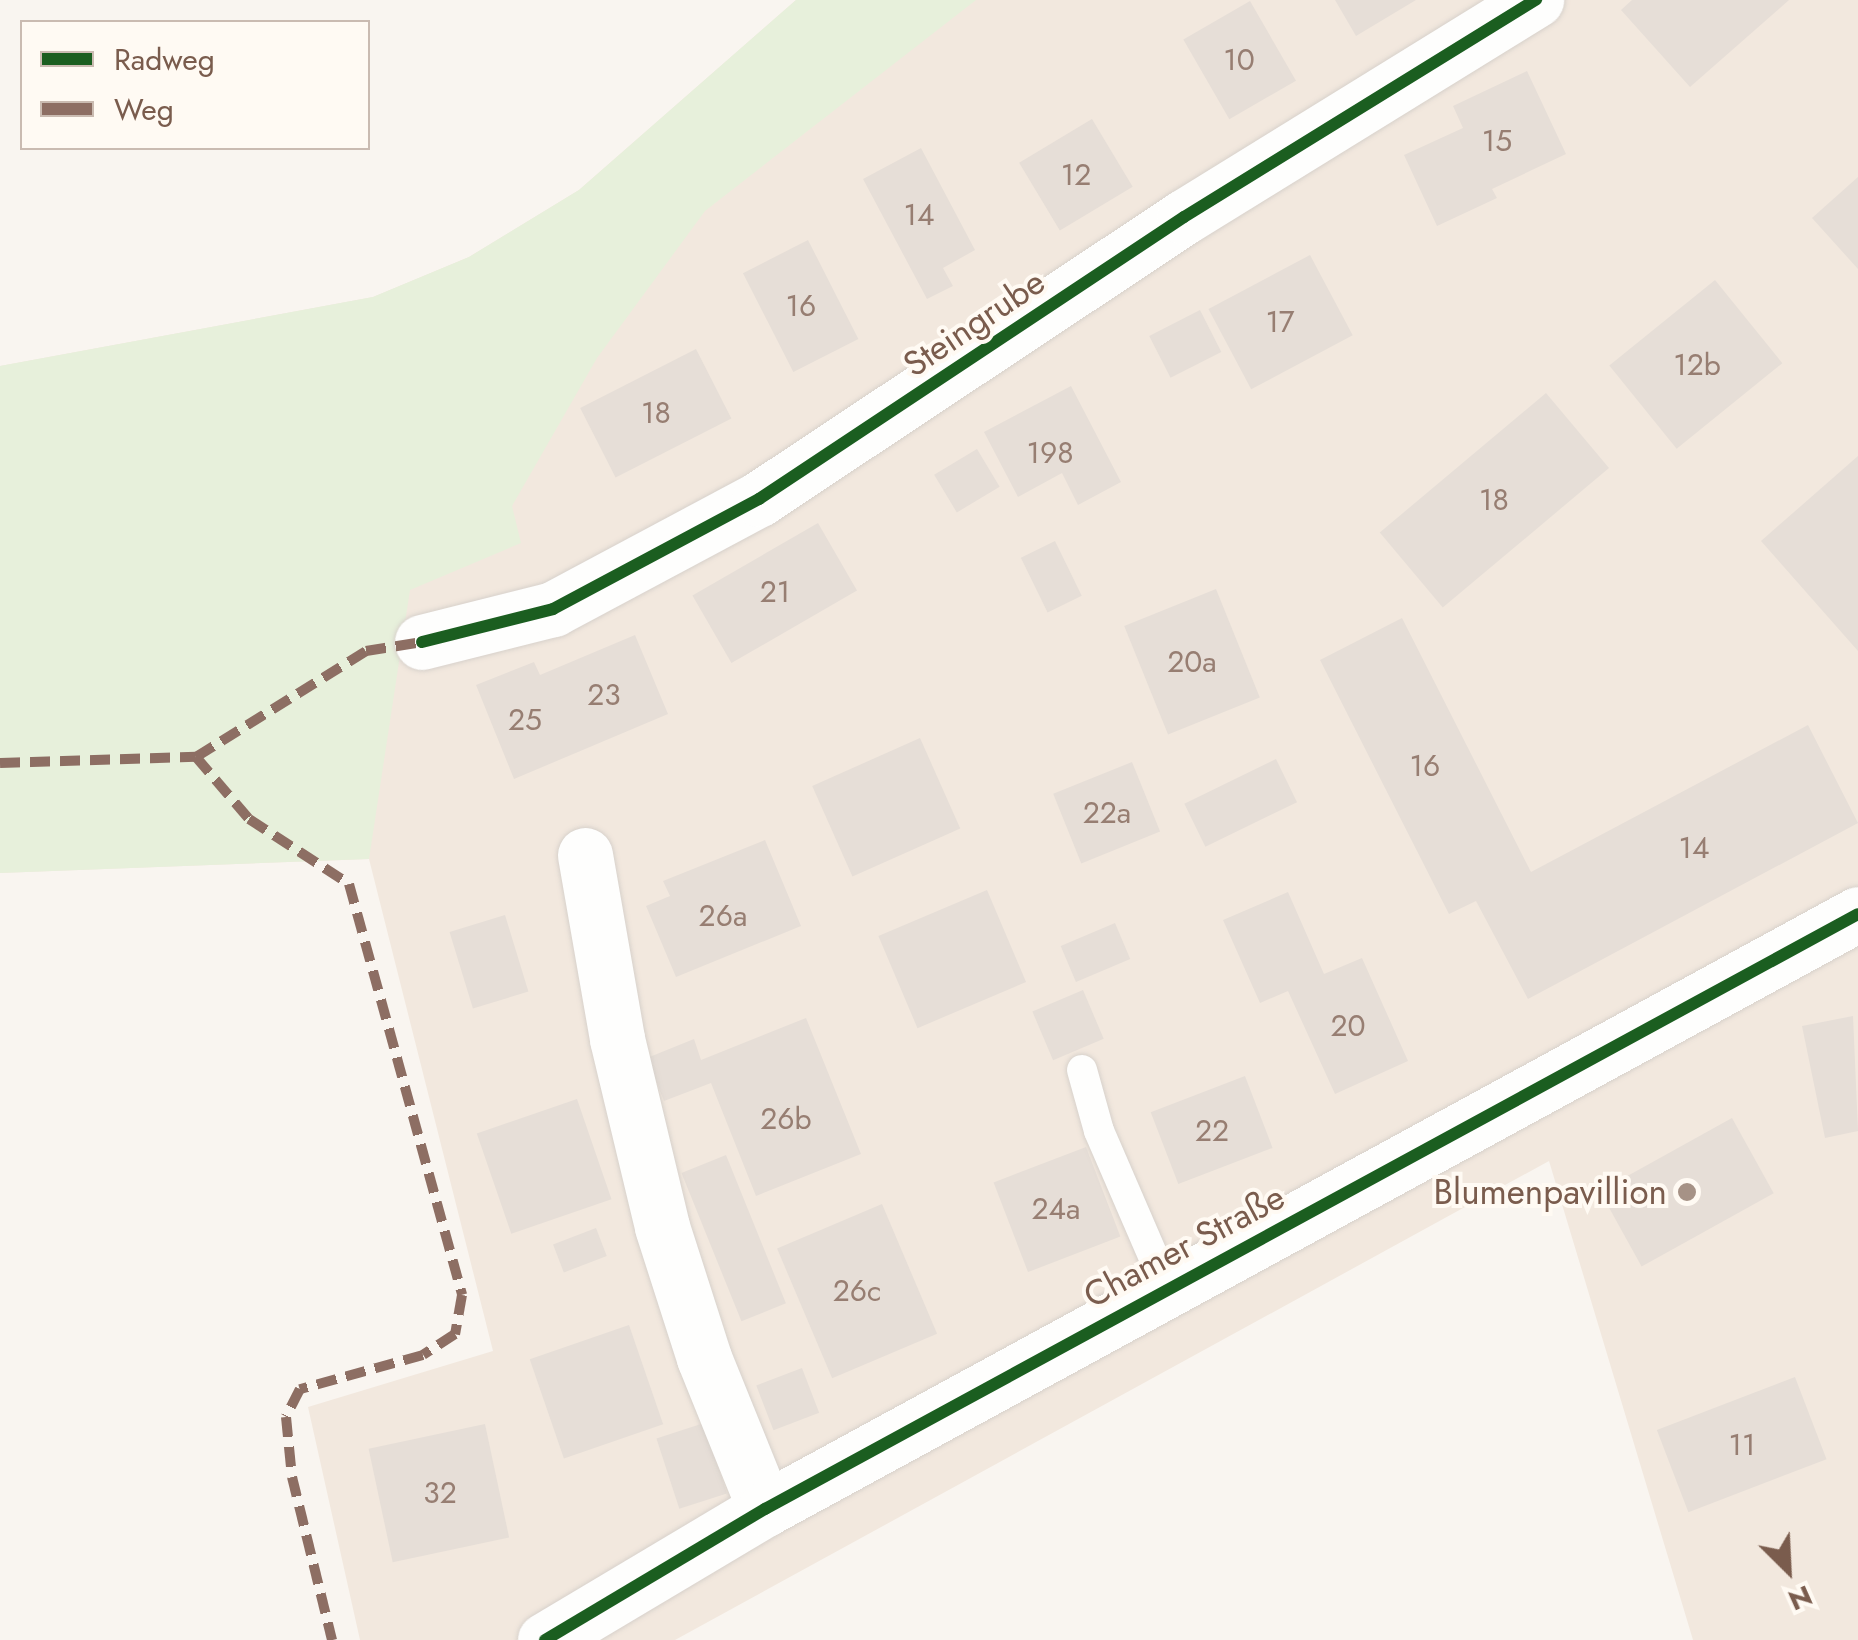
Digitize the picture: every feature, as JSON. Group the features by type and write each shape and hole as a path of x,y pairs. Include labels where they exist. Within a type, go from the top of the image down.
{"street":[{"name":"Steingrube","path":"422,642 552,609 758,498 1184,217 1536,0"},
{"path":"585,855 617,1039 662,1227 704,1358 765,1508"},
{"name":"Chamer Straße","path":"545,1640 765,1508 1858,914"}],"lane":[{"path":"1082,1070 1099,1131 1168,1288"}],"shaded area":[{"path":"796,0 1858,0 1858,1640 1693,1640 1549,1161 675,1640 360,1640 308,1407 493,1351 369,859 0,873 0,366 373,297 469,257 579,190"}],"green space":[{"path":"796,0 976,0 705,211 597,358 512,506 521,543 410,590 369,859 0,873 0,366 373,297 469,257 579,190"}],"building":[{"path":"1335,0 1416,0 1356,36"},
{"path":"1632,0 1789,0 1690,87 1621,10"},
{"path":"1250,1 1296,81 1229,119 1183,40"},
{"path":"1527,71 1566,154 1492,189 1497,198 1437,226 1404,155 1463,128 1453,106"},
{"path":"1092,119 1133,187 1060,230 1019,163"},
{"path":"921,148 975,250 943,268 953,286 927,299 863,179"},
{"path":"1858,177 1858,269 1812,218"},
{"path":"808,240 858,339 793,372 743,273"},
{"path":"1310,255 1353,335 1251,389 1208,309"},
{"path":"1715,280 1782,363 1677,449 1609,366"},
{"path":"1200,310 1221,352 1171,378 1149,336"},
{"path":"696,349 731,418 616,478 580,408"},
{"path":"1071,386 1121,482 1078,505 1062,473 1018,497 984,432"},
{"path":"1546,393 1609,468 1443,608 1380,532"},
{"path":"977,449 1000,487 957,512 934,475"},
{"path":"1858,456 1858,651 1761,541"},
{"path":"818,523 857,591 731,663 692,596"},
{"path":"1055,541 1082,596 1048,612 1021,558"},
{"path":"1216,589 1260,697 1168,735 1124,626"},
{"path":"1402,618 1531,872 1808,725 1858,823 1528,999 1476,901 1449,914 1320,660"},
{"path":"635,635 668,714 514,779 476,685 534,662 540,675"},
{"path":"920,738 960,828 852,876 812,786"},
{"path":"1276,759 1297,802 1205,847 1184,804"},
{"path":"1132,762 1160,832 1081,863 1053,794"},
{"path":"765,840 801,926 676,977 646,906 670,896 663,881"},
{"path":"987,890 1026,982 917,1028 878,936"},
{"path":"1288,892 1324,974 1362,958 1408,1061 1335,1094 1288,991 1260,1003 1223,920"},
{"path":"505,915 528,992 473,1008 450,932"},
{"path":"1115,923 1130,959 1076,982 1061,946"},
{"path":"1083,990 1104,1039 1053,1060 1032,1011"},
{"path":"1853,1016 1858,1131 1825,1138 1802,1026"},
{"path":"806,1018 861,1154 756,1196 711,1083 664,1101 647,1058 694,1039 701,1060"},
{"path":"1245,1076 1273,1148 1178,1184 1151,1112"},
{"path":"577,1099 612,1199 511,1234 477,1134"},
{"name":"Blumenpavillion","path":"1732,1118 1774,1193 1642,1266 1600,1191"},
{"path":"1086,1147 1120,1237 1028,1272 994,1182"},
{"path":"726,1155 786,1303 741,1321 681,1173"},
{"path":"882,1204 937,1334 832,1378 777,1249"},
{"path":"596,1228 607,1256 564,1272 553,1244"},
{"path":"629,1325 663,1424 564,1458 530,1359"},
{"path":"802,1368 819,1413 773,1430 756,1386"},
{"path":"1795,1377 1827,1459 1688,1512 1657,1430"},
{"path":"704,1423 727,1493 679,1509 656,1438"},
{"path":"485,1424 509,1537 393,1562 369,1449"}],"marked path":[{"path":"0,763 196,757 366,651 422,642"},
{"path":"196,757 249,819 349,884 462,1295 455,1334 423,1355 300,1389 286,1417 292,1477 332,1640"}],"cycle path":[{"path":"422,642 553,609 759,499 1184,217 1536,0"},
{"path":"545,1640 765,1509 1858,914"}],"place":[{"name":"Blumenpavillion","path":"1687,1192"}]}
